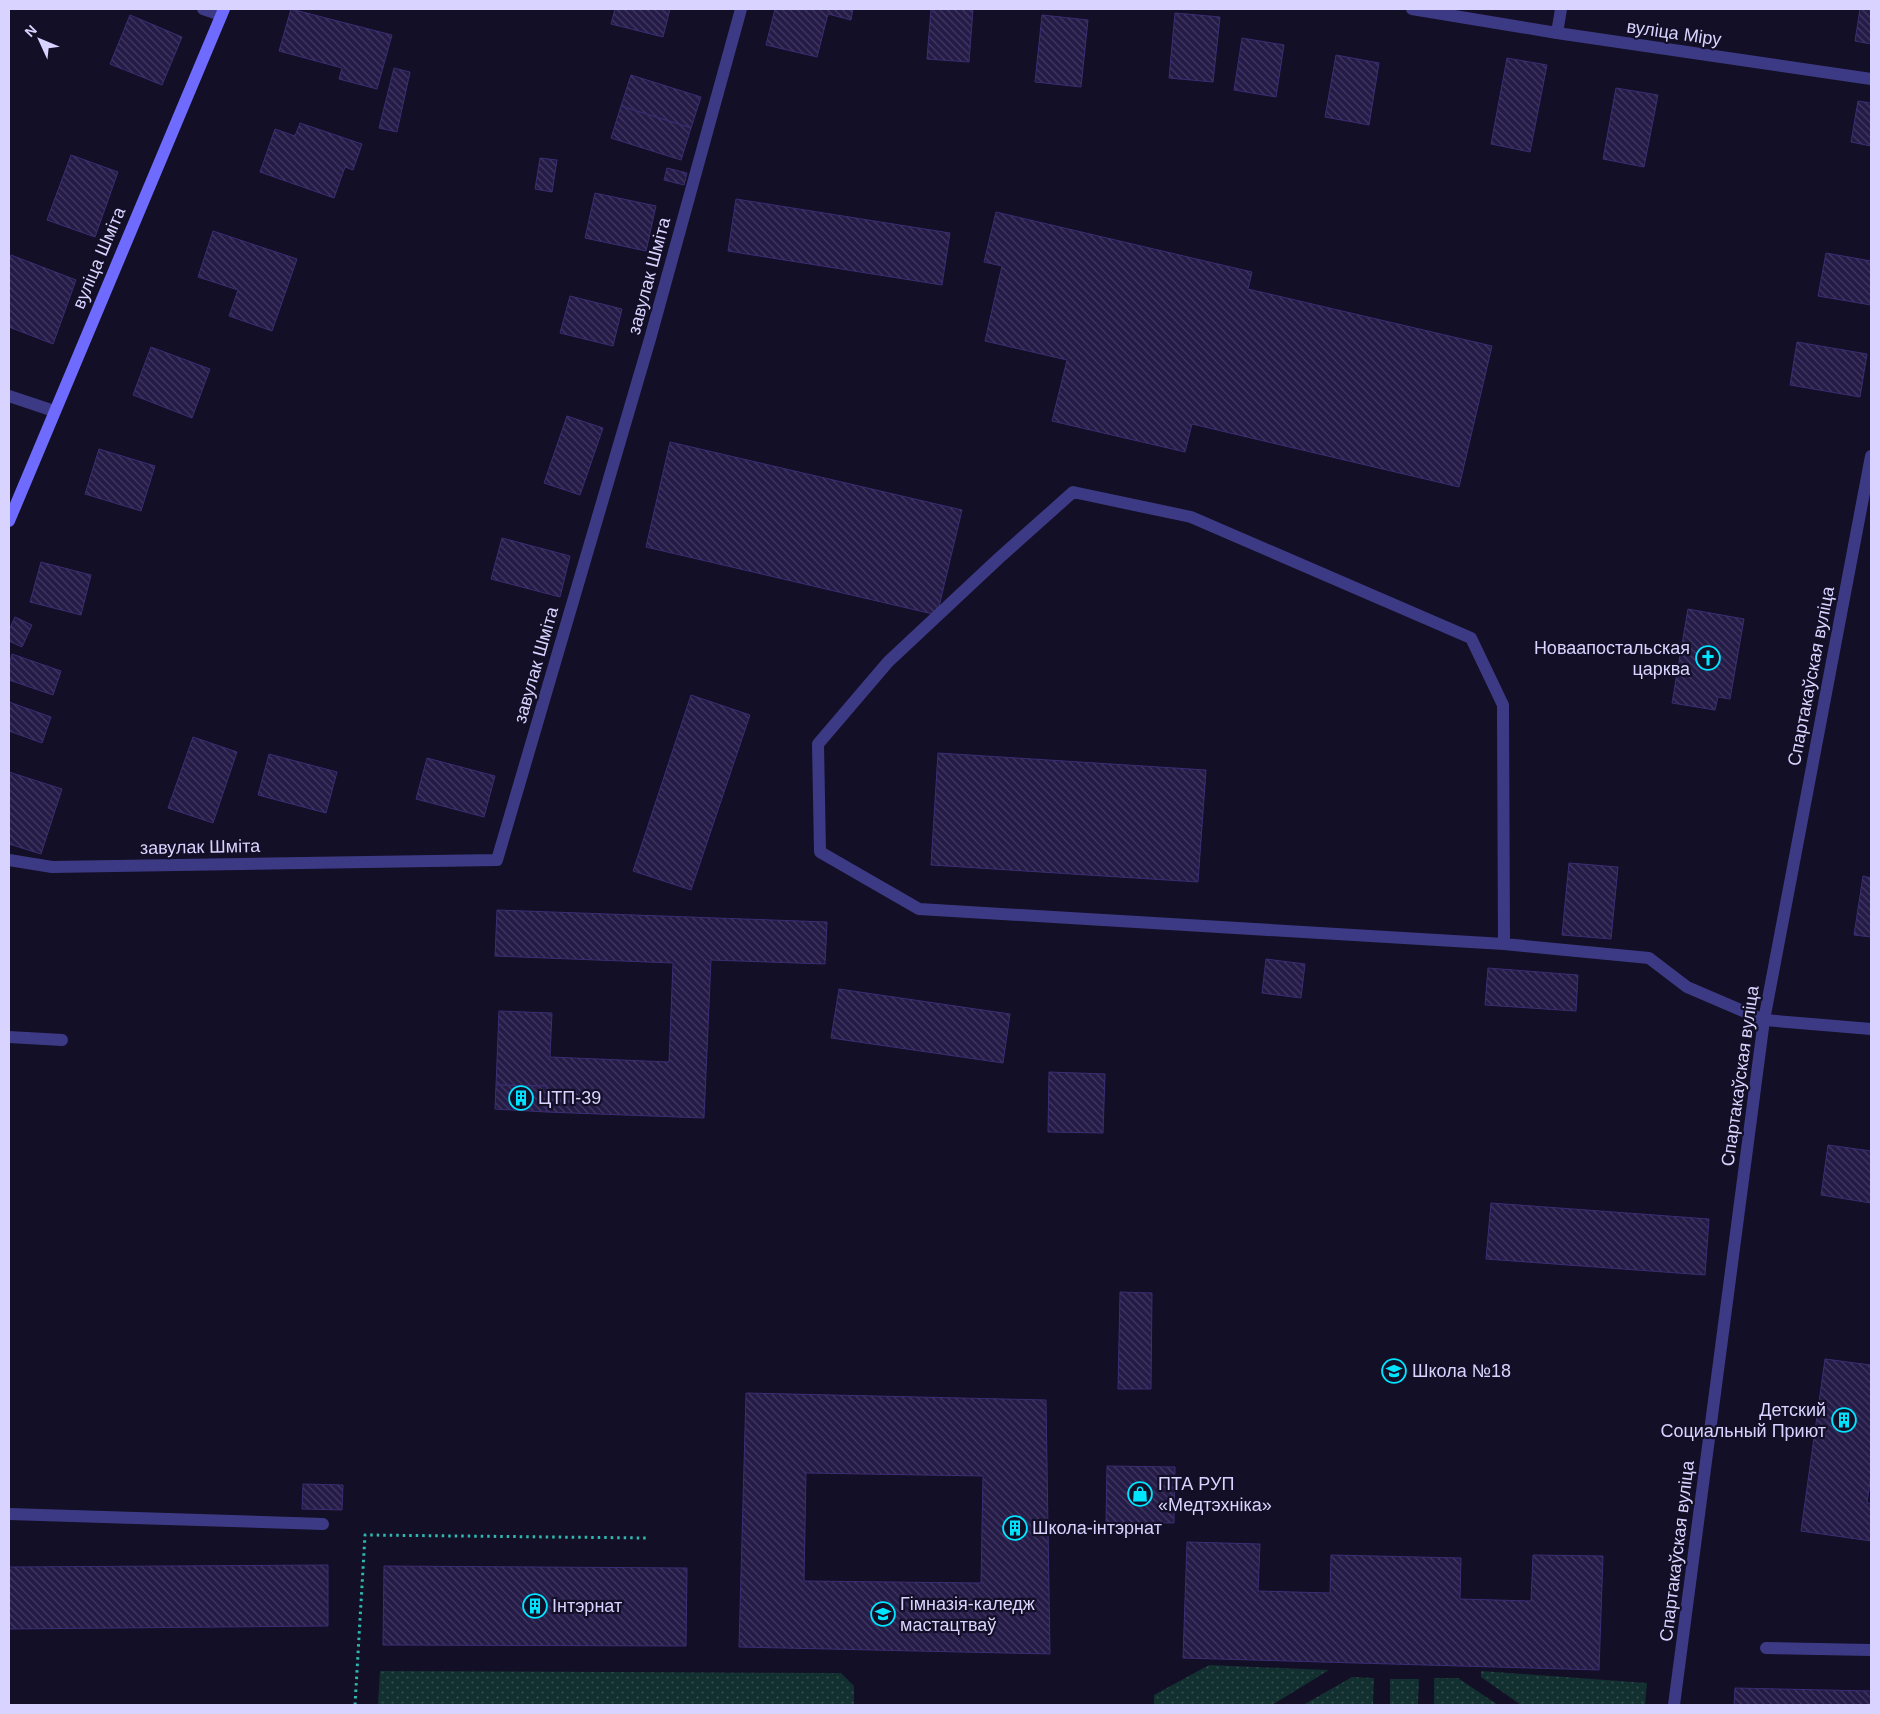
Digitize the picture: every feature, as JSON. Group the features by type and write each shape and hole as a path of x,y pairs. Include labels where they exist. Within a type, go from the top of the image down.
{"main road":[{"name":"вуліца Шміта","path":"9,521 222,12"}],"street":[{"path":"203,9 222,12"},
{"name":"завулак Шміта","path":"9,860 52,867 497,860 650,339 741,9"},
{"name":"вуліца Міру","path":"1412,9 1557,33 1871,79"},
{"path":"1557,33 1562,9"},
{"path":"9,396 54,411"},
{"name":"Спартакаўская вуліца","path":"1674,1705 1764,1020 1871,456"},
{"path":"1504,944 1503,706 1471,638 1191,517 1073,492 888,662 818,744 820,852 919,909 1504,944 1650,958 1687,986 1764,1020 1871,1029"},
{"path":"9,1037 62,1040"},
{"path":"9,1514 323,1524"},
{"path":"1766,1648 1871,1650"}],"path":[{"path":"354,1705 366,1535 647,1538"}],"green space":[{"path":"1209,1665 1329,1670 1272,1705 1154,1705 1154,1695"},
{"path":"380,1671 841,1673 854,1686 854,1705 378,1705"},
{"path":"1481,1671 1647,1683 1645,1705 1521,1705 1481,1677"},
{"path":"1352,1677 1374,1678 1373,1705 1303,1705"},
{"path":"1434,1678 1458,1678 1498,1705 1434,1705"},
{"path":"1390,1679 1419,1679 1418,1705 1390,1705"}],"building":[{"path":"291,9 392,35 377,89 339,79 342,68 279,51"},
{"path":"615,9 670,9 663,37 611,24"},
{"path":"775,9 853,9 851,20 828,14 817,57 766,45"},
{"path":"931,9 973,9 969,62 927,59"},
{"path":"1860,9 1871,9 1871,44 1855,41"},
{"path":"1175,13 1220,17 1213,82 1169,78"},
{"path":"130,15 182,37 162,85 110,64"},
{"path":"1042,15 1088,20 1081,87 1035,82"},
{"path":"1242,38 1284,45 1276,97 1234,90"},
{"path":"1336,55 1379,63 1369,125 1325,117"},
{"path":"1507,58 1547,65 1530,152 1491,144"},
{"path":"394,68 410,72 397,132 379,128"},
{"path":"631,75 701,97 691,128 621,106"},
{"path":"1616,88 1658,95 1644,167 1603,159"},
{"path":"1858,101 1871,103 1871,146 1851,142"},
{"path":"621,106 691,128 681,160 611,138"},
{"path":"300,123 362,144 353,170 345,167 334,198 260,172 275,129 295,136"},
{"path":"71,155 118,172 95,237 47,220"},
{"path":"540,158 557,160 552,192 535,189"},
{"path":"667,168 687,173 684,185 664,180"},
{"path":"595,193 656,206 646,251 585,238"},
{"path":"736,199 950,233 942,285 728,251"},
{"path":"996,212 1252,272 1248,289 1492,346 1459,487 1192,424 1185,452 1052,421 1067,360 985,341 1002,266 984,262"},
{"path":"213,231 297,259 272,331 229,316 238,290 198,277"},
{"path":"1826,253 1871,261 1871,305 1818,296"},
{"path":"11,255 76,280 53,344 9,327 9,261"},
{"path":"570,296 622,309 613,346 560,333"},
{"path":"1797,342 1867,354 1860,397 1790,385"},
{"path":"151,347 210,369 192,418 133,395"},
{"path":"567,416 603,428 580,495 544,483"},
{"path":"670,442 962,510 937,615 646,547"},
{"path":"99,449 155,466 141,511 85,494"},
{"path":"502,538 570,556 560,597 491,579"},
{"path":"41,562 91,575 81,615 30,602"},
{"name":"Новаапостальская царква","path":"1688,609 1744,619 1730,699 1718,697 1715,710 1672,703"},
{"path":"15,617 32,625 22,647 9,641 9,630"},
{"path":"12,654 61,671 53,695 9,680 9,665"},
{"path":"691,695 750,715 691,890 633,871"},
{"path":"9,702 51,717 42,743 9,731"},
{"path":"193,737 237,752 213,823 168,808"},
{"path":"938,753 1206,770 1198,882 931,865"},
{"path":"269,754 337,772 326,813 258,795"},
{"path":"427,758 495,776 484,817 416,799"},
{"path":"9,772 62,789 41,854 9,844"},
{"path":"1569,863 1618,867 1611,939 1562,935"},
{"path":"1863,876 1871,878 1871,937 1854,935"},
{"path":"497,910 827,922 825,964 711,960 704,1118 546,1112 547,1086 496,1085 499,1011 552,1013 550,1057 669,1062 673,963 495,956"},
{"path":"1266,959 1305,964 1301,998 1262,993"},
{"path":"1488,968 1578,975 1576,1011 1485,1005"},
{"path":"839,989 1010,1014 1003,1063 831,1038"},
{"path":"1049,1072 1105,1074 1103,1133 1048,1132"},
{"name":"ЦТП-39","path":"496,1085 547,1086 546,1112 495,1109"},
{"path":"1828,1145 1871,1151 1871,1203 1821,1195"},
{"path":"1491,1203 1709,1219 1705,1275 1486,1259"},
{"path":"1120,1292 1152,1293 1151,1389 1118,1389"},
{"name":"Детский Социальный Приют","path":"1825,1359 1871,1365 1871,1475 1867,1503 1871,1503 1871,1541 1801,1531"},
{"name":"Школа-інтэрнат","path":"746,1393 1046,1400 1050,1654 739,1647","holes":["806,1473 983,1476 981,1583 804,1581"]},
{"name":"ПТА РУП «Медтэхніка»","path":"1107,1466 1175,1467 1174,1523 1106,1522"},
{"path":"303,1484 343,1485 342,1510 302,1509"},
{"path":"1187,1542 1260,1544 1258,1591 1330,1593 1331,1555 1461,1558 1460,1599 1531,1601 1533,1555 1603,1556 1599,1670 1183,1658"},
{"path":"328,1565 328,1626 9,1629 9,1567"},
{"name":"Інтэрнат","path":"384,1566 687,1568 686,1646 383,1645"},
{"path":"1735,1688 1871,1691 1871,1705 1734,1705"}],"place":[{"name":"Новаапостальская царква","path":"1708,658"},
{"name":"ЦТП-39","path":"521,1098"},
{"name":"Школа №18","path":"1394,1371"},
{"name":"Детский Социальный Приют","path":"1844,1420"},
{"name":"ПТА РУП «Медтэхніка»","path":"1140,1494"},
{"name":"Школа-інтэрнат","path":"1015,1528"},
{"name":"Інтэрнат","path":"535,1606"},
{"name":"Гімназія-каледж мастацтваў","path":"883,1614"}]}
